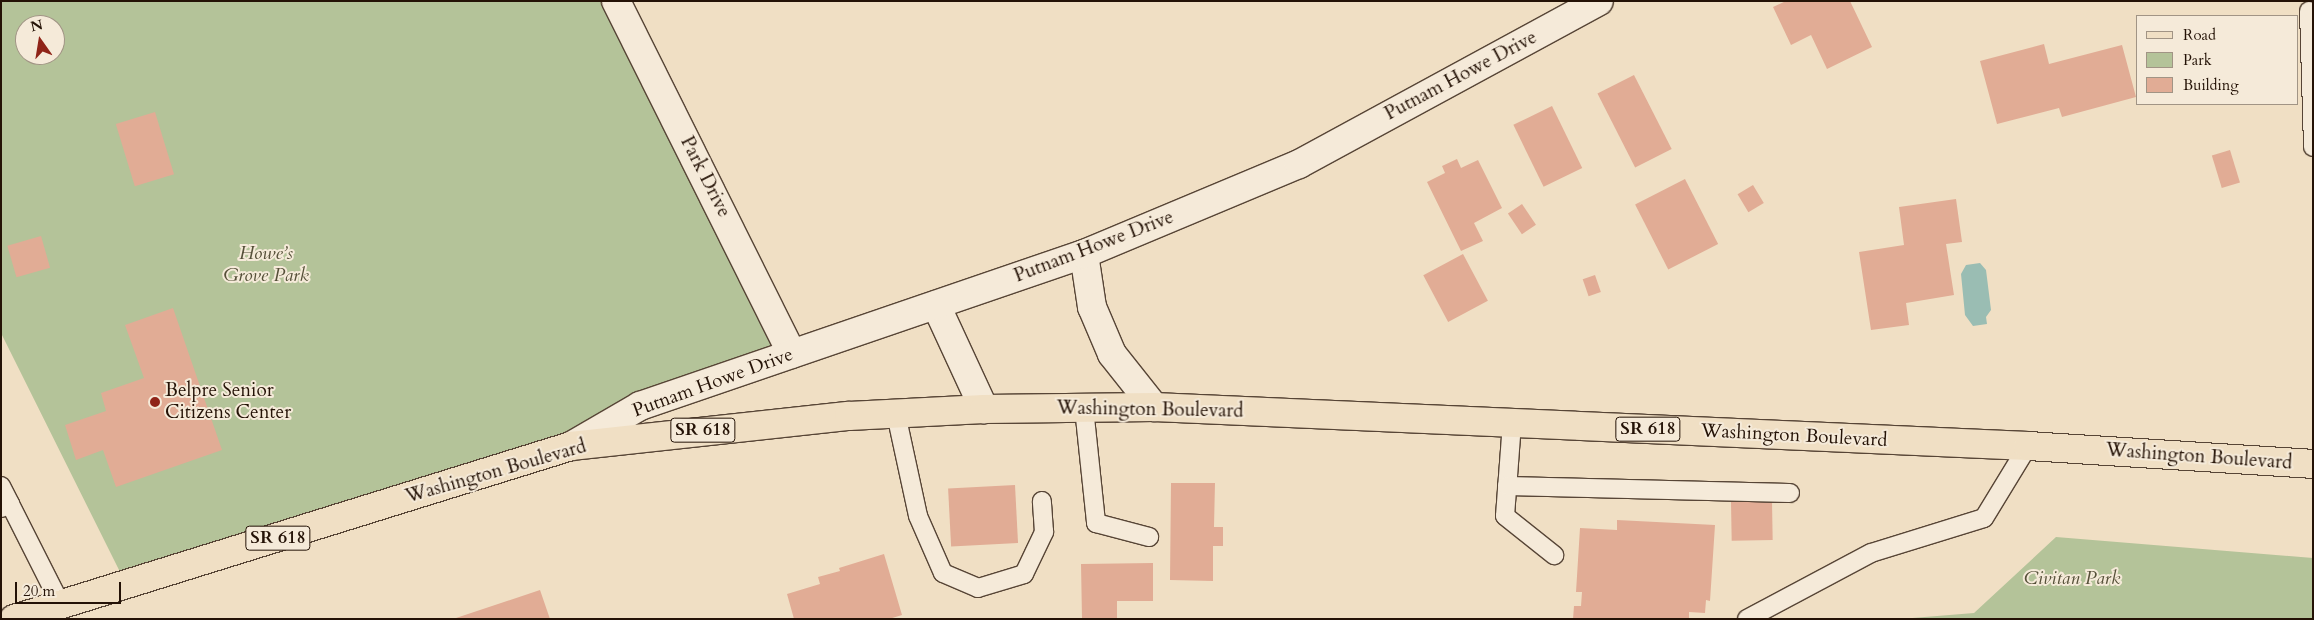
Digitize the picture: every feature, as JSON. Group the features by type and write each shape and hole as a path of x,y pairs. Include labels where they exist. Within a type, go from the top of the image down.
{"main road":[{"name":"Washington Boulevard","path":"14,619 571,446 719,429 896,414 984,409 1154,407 2028,446 2313,464"}],"street":[{"name":"Park Drive","path":"616,1 792,354"},
{"name":"Putnam Howe Drive","path":"571,446 640,406 1084,254 1298,164 1599,1"},
{"path":"1084,254 1092,307 1112,354 1154,407"},
{"path":"936,305 984,409"}],"lane":[{"path":"2309,11 2313,147"},
{"path":"1084,408 1096,523 1149,537"},
{"path":"896,414 918,516 943,573 978,588 1024,574 1044,532 1042,502"},
{"path":"1512,423 1505,516 1554,555"},
{"path":"1747,619 1871,553 1984,518 2028,446"},
{"path":"1,486 6,506 60,605"},
{"path":"1507,486 1790,493"}],"green space":[{"name":"Howe’s Grove Park","path":"1,1 616,1 792,354 571,446 127,586 1,333"},
{"name":"Civitan Park","path":"2056,537 2313,558 2313,619 1900,619 1974,613"}],"water":[{"path":"1980,263 1986,270 1991,310 1986,317 1987,324 1973,326 1965,315 1961,274 1966,265"}],"building":[{"path":"1786,1 1850,1 1872,47 1827,69 1811,35 1791,45 1773,7"},
{"path":"2044,44 2049,64 2122,45 2136,97 2062,117 2059,108 1997,124 1980,61"},
{"path":"1634,75 1672,149 1635,168 1597,94"},
{"path":"1552,106 1582,168 1544,187 1513,125"},
{"path":"155,112 174,174 135,186 116,124"},
{"path":"2230,150 2240,183 2222,188 2212,156"},
{"path":"1457,159 1461,168 1478,160 1502,208 1474,223 1483,241 1461,251 1427,182 1445,173 1442,166"},
{"path":"1685,179 1718,244 1668,269 1635,204"},
{"path":"1753,185 1764,203 1748,212 1738,194"},
{"path":"1956,199 1962,242 1946,244 1954,295 1906,303 1909,325 1871,330 1859,252 1904,245 1899,207"},
{"path":"1522,204 1536,225 1522,234 1508,214"},
{"path":"41,236 50,268 16,277 7,246"},
{"path":"1463,254 1488,301 1448,322 1423,275"},
{"path":"1595,275 1601,292 1589,296 1583,279"},
{"name":"Belpre Senior Citizens Center","path":"173,308 222,450 116,487 103,450 76,460 65,425 106,411 101,393 144,378 125,325"},
{"path":"1171,483 1215,483 1214,527 1223,527 1223,546 1213,546 1213,581 1170,580"},
{"path":"1015,485 1018,543 951,546 948,489"},
{"path":"1772,501 1773,540 1732,541 1731,502"},
{"path":"1617,520 1715,525 1710,601 1706,600 1705,613 1689,612 1689,619 1573,619 1574,606 1581,606 1582,592 1576,592 1580,528 1617,530"},
{"path":"884,554 902,615 889,619 794,619 787,594 820,584 818,577 840,571 839,568"},
{"path":"1153,563 1153,601 1117,601 1117,619 1082,619 1081,564"},
{"path":"540,590 550,619 456,619 456,618"}],"place":[{"name":"Belpre Senior Citizens Center","path":"155,402"}]}
